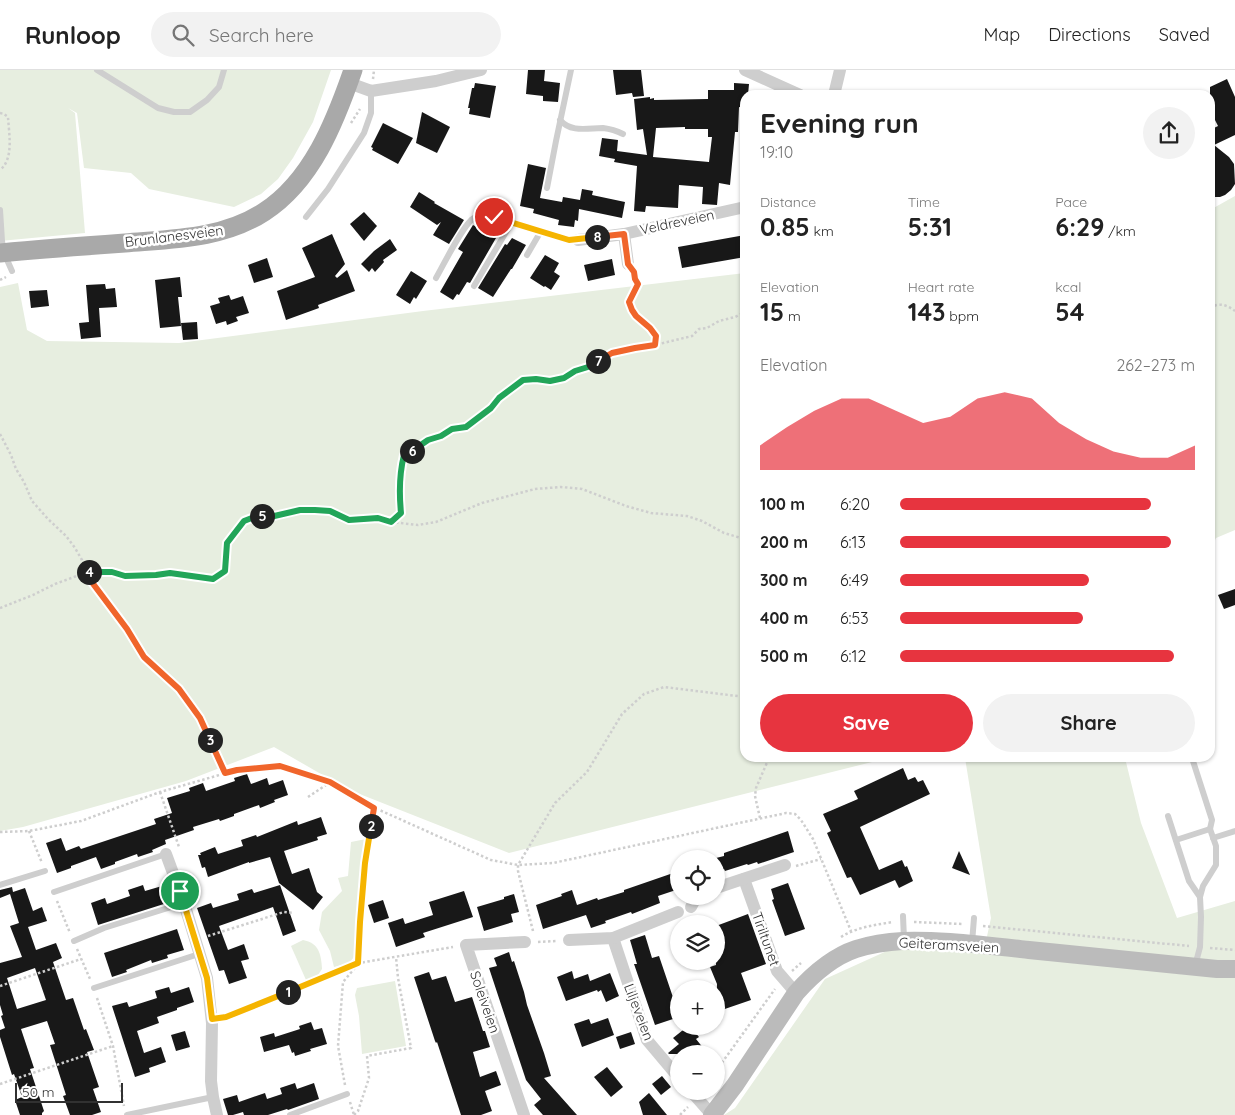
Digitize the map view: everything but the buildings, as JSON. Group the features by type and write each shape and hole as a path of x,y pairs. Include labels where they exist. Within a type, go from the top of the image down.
{"main road":[{"name":"Brunlanesveien","path":"2,253 182,238 218,232 248,221 265,212 281,199 302,176 328,131 351,76"}],"street":[{"path":"351,76 371,91 436,81 481,70"},
{"path":"745,70 789,90"},
{"path":"835,90 840,70"},
{"name":"Veldreveien","path":"578,240 624,234 740,208"},
{"path":"624,234 628,264"},
{"path":"166,854 184,903 207,978 212,1019 212,1097 217,1115"},
{"path":"725,885 784,866"},
{"name":"Tiriltunet","path":"744,879 777,971 796,993"},
{"path":"569,940 612,938 678,912"},
{"name":"Liljeveien","path":"612,938 647,1040 670,1067"},
{"name":"Geiteramsveien","path":"712,1115 735,1085 796,993 827,964 854,950 904,940 972,944 1195,967 1235,969"},
{"path":"466,945 530,942"},
{"name":"Soleiveien","path":"466,945 524,1115"},
{"path":"699,1100 712,1115"}],"lane":[{"path":"96,70 158,108 174,112 190,112 208,100 219,87 224,70"},
{"path":"547,188 571,70"},
{"path":"306,217 328,189 364,133 371,113 371,91"},
{"path":"560,120 564,125 574,129 613,129 623,134"},
{"path":"0,210 2,253 12,271"},
{"path":"436,278 464,229 476,217 486,216 569,240 578,240"},
{"path":"474,286 512,222"},
{"path":"526,255 541,231"},
{"path":"1193,762 1212,820 1210,829 1216,846 1216,865 1203,886 1200,897 1200,947 1195,967"},
{"path":"1168,816 1189,881 1200,897"},
{"path":"1176,840 1210,829"},
{"path":"1213,838 1235,831"},
{"path":"54,892 166,854"},
{"path":"0,885 45,871"},
{"path":"74,941 104,928 184,903"},
{"path":"903,919 904,940"},
{"path":"972,944 974,921"},
{"path":"94,988 199,954"},
{"path":"212,1019 226,1017 330,974"},
{"path":"290,1115 347,1094"},
{"path":"128,1115 212,1097"}],"path":[{"path":"0,113 8,117 9,146 7,162 0,170"},
{"path":"628,264 634,272 638,284 629,302 632,310 656,336 655,345"},
{"path":"1215,305 1229,306 1235,311"},
{"path":"391,522 401,513 399,485 404,455 428,440 441,436 452,429 466,427 523,380 550,381 564,378 612,353 692,336 699,329 707,328 719,321 740,314"},
{"path":"0,434 32,501 75,548 82,560 85,573 127,629 144,657 179,689 200,718 225,773"},
{"path":"0,608 64,580 85,573 112,572 125,576 170,573 213,579 225,571 227,543 244,521 257,516 270,517 315,510 330,511 349,520 378,518 391,522 418,525 436,522 482,503 535,489 561,486 582,489 626,506 651,513 687,516 702,521 724,533 740,537"},
{"path":"569,940 530,942 518,871 518,865 556,803 588,772 622,714 644,694 664,687 740,696"},
{"path":"760,818 755,796 756,788 767,762"},
{"path":"0,832 29,831 81,821 160,792 225,773 280,766 330,782 374,808 491,860 518,865 553,863 786,813 794,814 802,820 813,839 851,931 903,919 949,923 974,921 1235,950"},
{"path":"308,797 330,782"},
{"path":"160,792 179,847"},
{"path":"374,808 365,863 358,963 343,982 339,1028 338,1046 347,1094 354,1115 358,1111 369,1078 368,1056 410,1048 396,957"},
{"path":"29,831 45,871"},
{"path":"784,866 795,864 796,866 822,859"},
{"path":"54,892 94,988 113,1046 124,1106"},
{"path":"195,940 284,912 294,913"},
{"path":"330,974 358,963 466,945"},
{"path":"0,986 82,959"},
{"path":"0,1084 113,1046"}],"shaded area":[{"path":"0,70 331,70 313,122 293,158 278,179 261,194 234,207 149,189 131,173 84,168 77,113 68,108 75,113 85,233 0,241"},
{"path":"1235,196 1235,530 1215,540 1215,207"},
{"path":"740,274 740,762 872,762 509,853 347,789 274,747 186,781 23,827 0,831 0,287 18,283 27,330 47,341 179,343 423,311"},
{"path":"966,762 1126,762 1141,823 1177,918 1235,901 1235,1115 724,1115 735,1108 825,979 889,950 984,950 991,918"},
{"path":"366,839 354,957 349,963 334,967 330,951 319,930 322,912 342,891 338,878 348,876 351,842"},
{"path":"303,940 313,944 318,950 322,969 318,975 306,980 291,946"},
{"path":"395,981 406,1046 362,1054 355,995 357,988"}],"route":[{"path":"180,891 207,978 212,1019 226,1017 358,963 365,863 374,808 330,782 280,766 225,773 200,718 179,689 144,657 127,629 85,573 112,572 125,576 170,573 213,579 225,571 227,543 244,521 257,516 270,517 300,510 315,510 330,511 349,520 378,518 391,522 401,513 399,485 404,455 428,440 441,436 452,429 466,427 523,380 550,381 564,378 612,353 655,345 656,336 636,316 629,302 638,284 634,272 628,264 624,234 569,240 494,217"}]}
